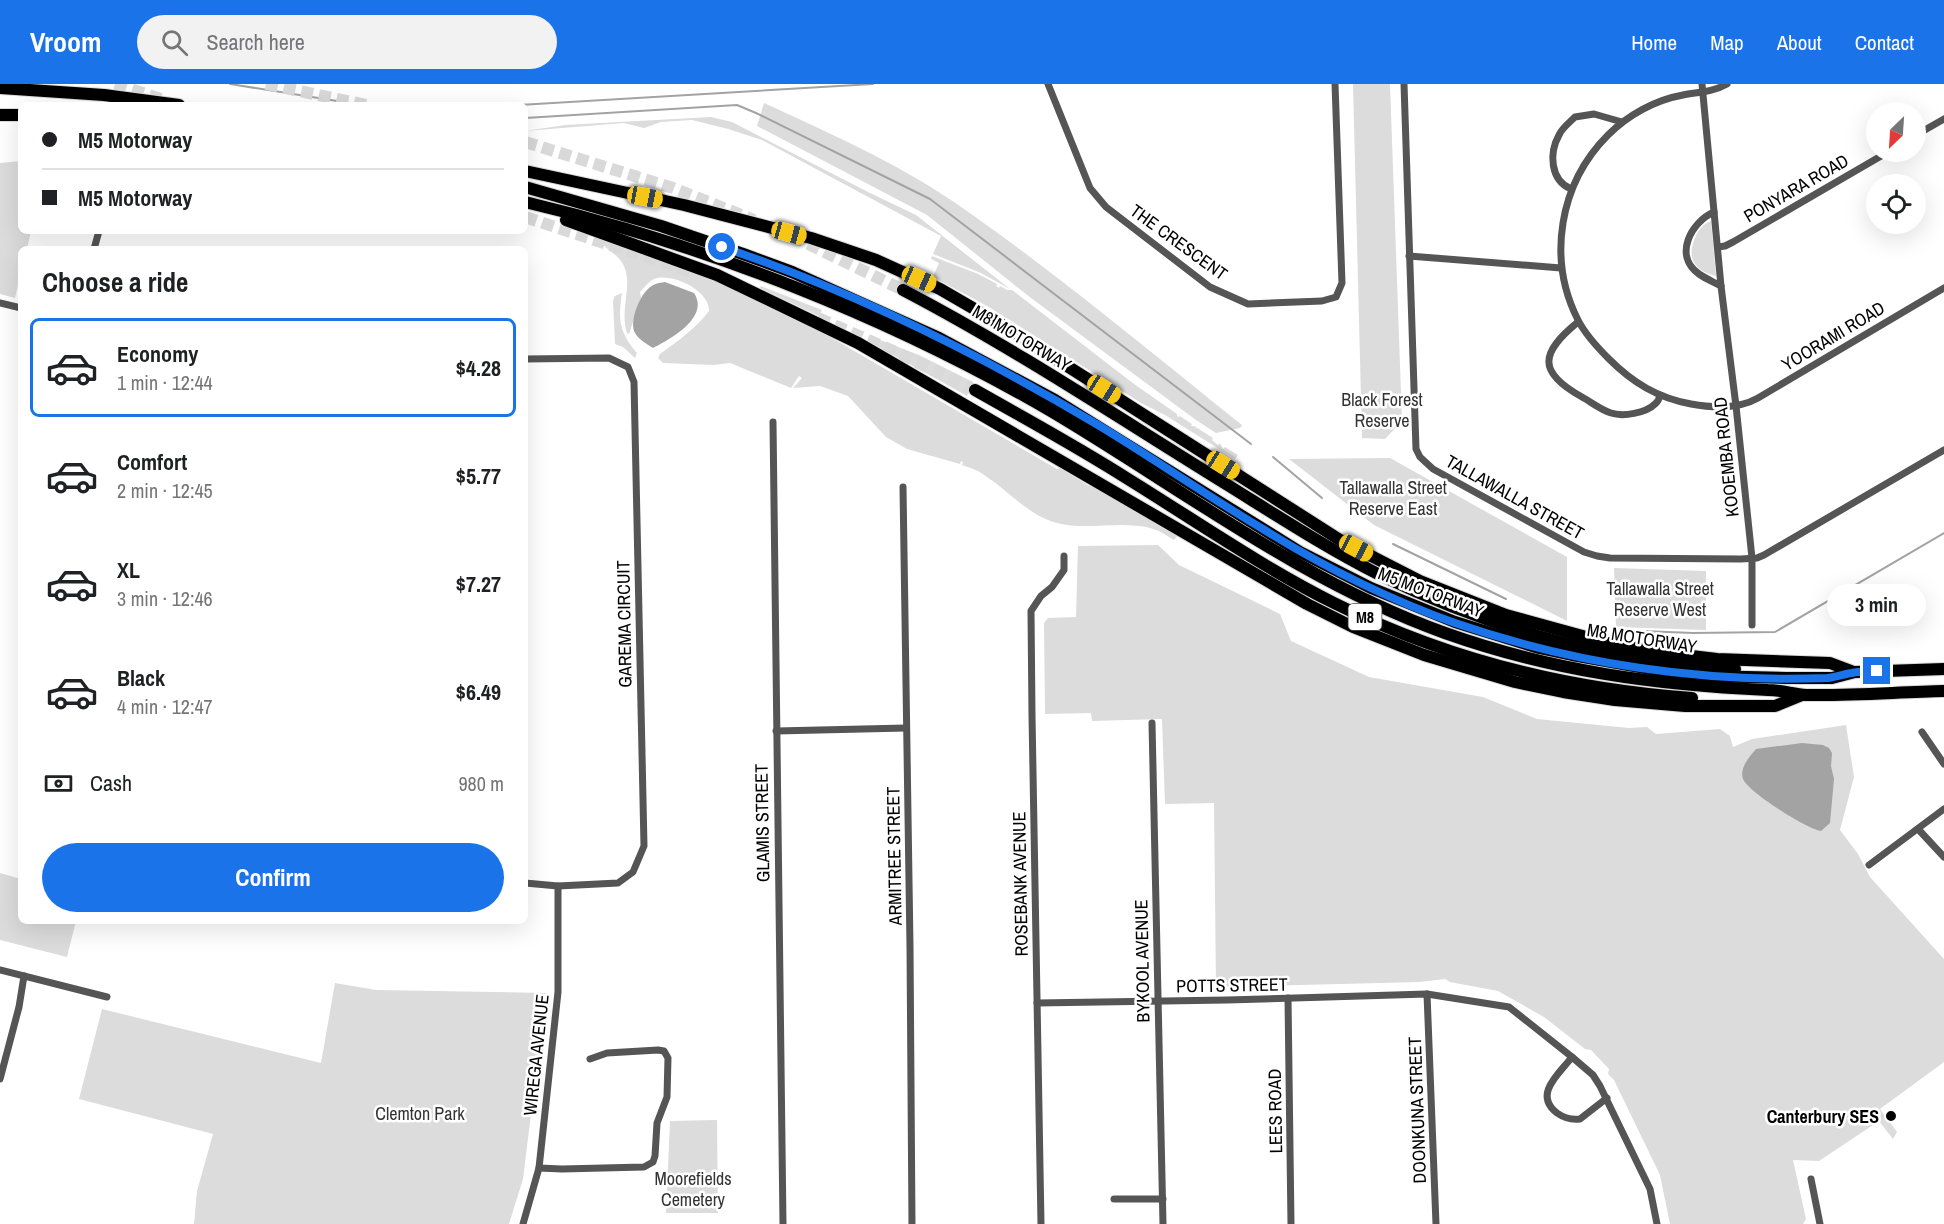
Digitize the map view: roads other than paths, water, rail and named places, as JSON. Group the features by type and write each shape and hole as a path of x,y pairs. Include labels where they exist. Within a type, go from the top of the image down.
{"highway":[{"path":"0,88 104,95 156,102"},
{"path":"0,115 18,116"},
{"path":"528,172 684,205 811,238 876,260 940,289 1009,329 1340,540 1420,580 1506,615 1608,643 1657,652 1717,659 1830,663 1855,672"},
{"name":"M5 MOTORWAY","path":"528,189 650,223 743,254 792,272 897,318 992,365 1055,400 1300,552 1371,588 1455,622 1539,648 1668,672 1702,676 1832,678 1855,672 1944,669"},
{"name":"M5 MOTORWAY","path":"528,203 582,216 724,261 783,283 929,347 1049,410 1295,563 1380,606 1444,633 1554,664 1601,674 1671,684 1774,690 1803,695 1944,691"},
{"path":"528,209 576,223 717,275 820,323 906,370 1307,604 1353,627 1424,655 1515,682 1615,700 1685,706 1774,706 1803,695"},
{"name":"M8 MOTORWAY","path":"903,290 998,344 1342,555 1450,606 1534,635 1647,660 1716,668 1830,669 1855,672"},
{"name":"M8","path":"975,390 1079,449 1284,576 1335,603 1434,645 1533,675 1620,692 1700,699 1744,700 1774,700 1803,695"}],"street":[{"name":"THE CRESCENT","path":"1048,84 1090,188 1106,207 1210,287 1248,304 1322,301 1336,297 1342,283 1335,84"},
{"name":"TALLAWALLA STREET","path":"1404,84 1416,449 1425,464 1577,548 1597,556 1610,558 1752,558 1764,555 1944,450"},
{"path":"1727,84 1718,89 1703,88 1661,101 1622,122 1595,150 1571,189 1565,209 1561,268 1578,322 1623,373 1660,396 1702,406 1736,406"},
{"name":"KOOEMBA ROAD","path":"1703,88 1721,285 1752,558 1752,625"},
{"path":"1571,189 1564,186 1556,175 1551,155 1559,133 1575,117 1594,114 1622,122"},
{"path":"1926,129 1944,119"},
{"name":"PONYARA ROAD","path":"1718,247 1733,242 1871,162"},
{"path":"1714,212 1704,216 1693,228 1687,245 1687,259 1698,273 1721,285"},
{"path":"1409,256 1561,268"},
{"name":"YOORAMI ROAD","path":"1736,406 1758,398 1944,288"},
{"path":"0,303 18,307"},
{"path":"1578,322 1559,339 1551,352 1549,364 1553,377 1564,387 1610,413 1622,415 1647,409 1656,404 1660,396"},
{"name":"GAREMA CIRCUIT","path":"528,359 609,358 628,367 634,382 644,846 633,872 618,883 558,886 528,883"},
{"name":"GLAMIS STREET","path":"773,422 783,1224"},
{"name":"ARMITREE STREET","path":"903,487 912,1224"},
{"name":"ROSEBANK AVENUE","path":"1041,1224 1031,611 1064,570 1064,556"},
{"name":"BYKOOL AVENUE","path":"1152,723 1163,1224"},
{"path":"776,731 906,728"},
{"path":"1922,732 1944,764"},
{"path":"1869,865 1944,809"},
{"path":"1918,829 1944,857"},
{"name":"WIREGA AVENUE","path":"523,1224 539,1168 558,992 558,886"},
{"path":"0,970 107,997"},
{"path":"0,1078 19,1007 24,976"},
{"name":"POTTS STREET","path":"1037,1003 1427,994 1509,1007 1572,1057"},
{"name":"DOONKUNA STREET","path":"1427,994 1436,1224"},
{"name":"LEES ROAD","path":"1288,998 1291,1224"},
{"path":"539,1168 644,1167 653,1162 657,1124 667,1097 669,1072 667,1054 658,1050 619,1052 590,1059"},
{"path":"1607,1098 1580,1119 1569,1119 1553,1109 1548,1099 1549,1086 1572,1057 1593,1075 1607,1098 1650,1189 1657,1224"},
{"path":"1811,1179 1820,1224"},
{"path":"1114,1199 1163,1198"}],"waterway":[{"path":"230,84 343,102"},
{"path":"528,104 873,84"},
{"path":"528,118 737,105 756,113 930,199 1251,444"},
{"path":"1273,457 1322,498"},
{"path":"1616,630 1693,633 1775,632 1944,533"},
{"path":"1393,544 1506,599"}],"tunnel":[{"path":"115,84 164,100"},
{"path":"266,84 352,102"},
{"path":"528,143 673,188 754,220"},
{"path":"528,218 695,273"},
{"path":"792,236 903,290"},
{"path":"818,318 975,390"}],"place":[{"name":"Canterbury SES","path":"1891,1116"}],"park label":[{"name":"Black Forest Reserve","path":"1382,409"},
{"name":"Tallawalla Street Reserve East","path":"1393,497"},
{"name":"Tallawalla Street Reserve West","path":"1660,598"},
{"name":"Clemton Park","path":"420,1113"},
{"name":"Moorefields Cemetery","path":"693,1188"}]}
